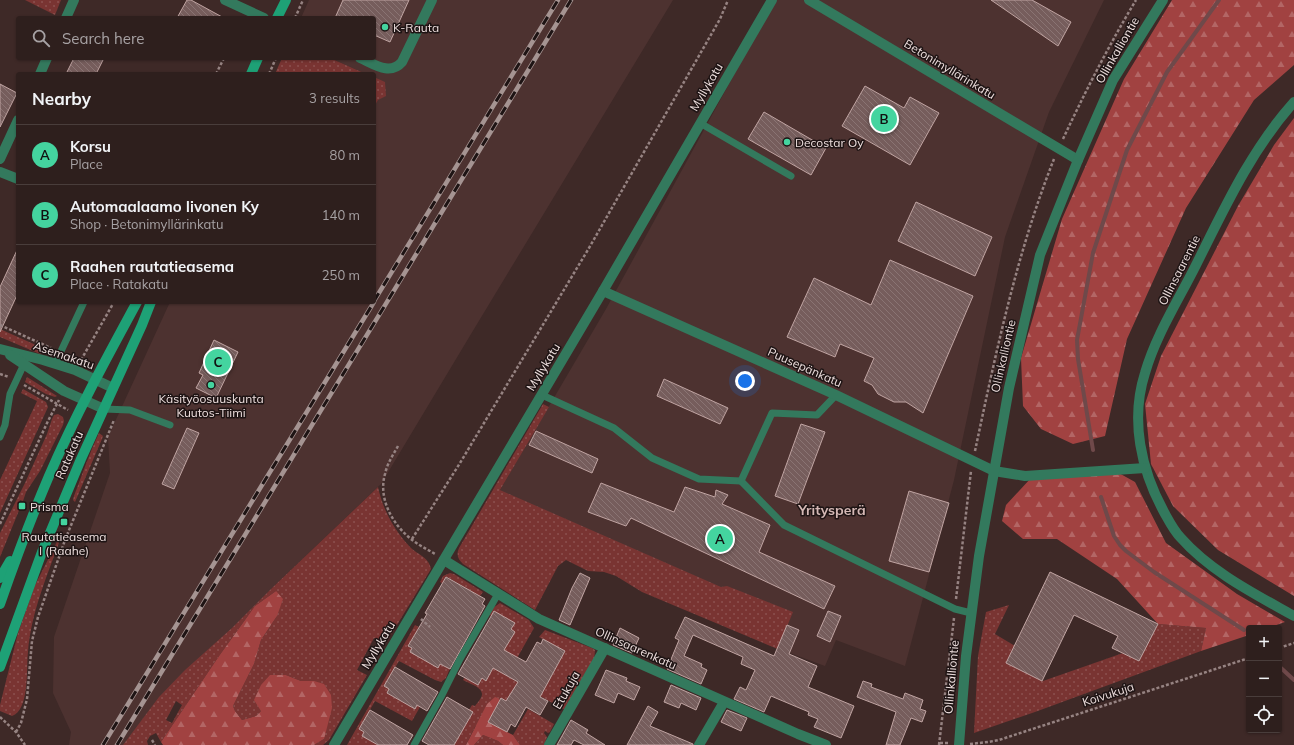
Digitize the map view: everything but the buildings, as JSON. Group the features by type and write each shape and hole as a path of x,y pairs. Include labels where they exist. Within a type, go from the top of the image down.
{"main road":[{"path":"278,16 286,0"},
{"path":"252,72 257,60"},
{"name":"Ratakatu","path":"0,604 49,475 84,401 136,304"},
{"name":"Ratakatu","path":"0,667 42,552 81,458 150,304"},
{"path":"0,578 28,528"}],"street":[{"path":"67,16 74,0"},
{"path":"225,0 260,16"},
{"path":"365,60 386,69 398,67 402,62 432,0"},
{"name":"Myllykatu","path":"334,745 542,395 772,0"},
{"name":"Betonimyllärinkatu","path":"808,0 1078,160"},
{"name":"Ollinkalliontie","path":"959,745 971,613 994,471 1009,388 1040,255 1078,160 1113,80 1163,0"},
{"path":"41,72 46,60"},
{"name":"Ollinsaarentie","path":"1294,102 1276,122 1259,148 1228,203 1153,349 1144,375 1138,422 1139,442 1145,468 1157,499 1180,537 1189,547 1228,577 1294,616"},
{"path":"0,159 16,124"},
{"path":"0,172 16,178"},
{"name":"Puusepänkatu","path":"603,291 836,395 994,471"},
{"name":"Asemakatu","path":"3,350 75,370 113,388"},
{"name":"Asemakatu","path":"3,350 64,391 104,409"},
{"path":"994,471 1025,476 1145,468"},
{"name":"Ollinsaarenkatu","path":"444,560 539,619 724,702 826,745"},
{"name":"Etukuja","path":"549,745 605,648"},
{"path":"699,745 724,702"}],"lane":[{"path":"700,123 791,176"},
{"path":"55,364 83,304"},
{"path":"0,438 5,425 8,401 24,364"},
{"path":"542,395 614,428 652,458 699,479 741,482 784,525 955,609 971,613"},
{"path":"741,482 772,413 817,415 836,395"},
{"path":"104,409 130,410 170,425"},
{"path":"414,745 460,659 498,594"}],"path":[{"path":"296,16 303,0"},
{"path":"412,539 460,463 589,248 720,19 728,0"},
{"path":"217,72 223,60"},
{"path":"270,72 275,60"},
{"path":"75,370 113,304"},
{"path":"0,374 16,381 78,415"},
{"path":"0,524 48,420 64,391"},
{"path":"16,732 21,723 27,698 32,641 38,617 65,540 111,429 117,410"},
{"path":"98,423 111,429"},
{"path":"398,446 388,463 384,476 383,497 389,512 400,528 412,539 444,560"},
{"path":"1282,647 1294,643"},
{"name":"Koivukuja","path":"972,744 998,740 1246,659"},
{"path":"0,717 16,732 23,744"},
{"path":"152,740 155,745"}],"shaded area":[{"path":"25,0 61,0 55,15"},
{"path":"309,0 673,0 381,484 273,587 130,745 69,745 71,732 53,693 54,637 110,473 108,437 169,304 376,304 376,103 385,83 376,78 376,72 362,72 334,60 376,60 376,16 302,16"},
{"path":"775,0 1104,0 1049,112 1005,237 954,480 905,666 836,640 825,666 768,645 500,490 606,309"},
{"path":"281,60 334,60 362,72 276,72"},
{"path":"376,78 385,82 386,96 378,100 376,104"},
{"path":"0,329 47,350 40,354 0,337"},
{"path":"27,377 57,396 55,397 46,394 25,382"},
{"path":"23,389 46,402 48,407 0,513 0,480 37,401 21,393"},
{"path":"543,404 549,407 500,490 721,587 727,586 793,612 781,641 780,650 642,592 616,576 604,572 588,571 566,560 558,566 535,610 463,564 458,557 459,548"},
{"path":"58,414 63,417 63,425 40,471 26,492 23,501 20,500 17,507 20,508 0,557 0,533 25,483 47,434 52,419 54,415"},
{"path":"99,433 103,436 102,439 75,502 73,500 74,496"},
{"path":"378,487 386,512 394,527 413,550 423,556 430,565 431,569 386,643 374,638 357,670 367,675 329,740 323,745 314,745 324,739 314,681 301,681 286,675 256,716 242,720 233,706 254,664 261,640 277,616 276,591 255,606 161,742 156,733 150,736 147,741 148,745 123,745 159,697 185,670 232,628","holes":["176,701 182,705 172,723 166,720"]},
{"path":"61,537 36,608 30,637 26,688 22,706 18,712 12,716 0,711 0,705 18,633 35,585 59,538"},
{"path":"450,573 483,592 480,596 447,577 443,584 440,582 443,576"},
{"path":"500,603 529,620 534,628 507,676 524,686 528,667 550,679 565,651 539,637 545,630 592,648 595,650 594,661 565,710 533,692 522,715 500,701 475,727 466,745 454,745 473,712 469,710 472,705 475,706 482,696 480,689 463,680 465,677 478,685 482,678 486,680 514,632 511,629 514,623 489,615 493,608"},
{"path":"1009,605 995,634 1015,646 1006,663 1043,681 1123,653 1139,661 1158,624 1206,628 1201,651 974,733 978,656 986,612"},
{"path":"415,625 419,627 408,646 438,668 440,664 445,667 446,665 450,668 446,678 441,682 435,680 399,661 384,686 389,689 387,693 415,709 417,705 420,707 412,721 375,701 359,729 364,732 362,736 378,745 347,745"},
{"path":"528,709 554,724 550,732 548,733 545,731 544,733 547,737 544,745 520,745 513,735"},
{"path":"483,735 498,741 503,745 474,745"}],"green space":[{"path":"1172,0 1294,0 1294,65 1254,100 1186,208 1127,339 1105,436 1073,444 1041,429 1023,406 1021,358 1062,219 1124,79"},
{"path":"1294,118 1294,596 1218,550 1173,506 1151,464 1145,404 1161,356 1238,206 1274,145"},
{"path":"1117,472 1135,482 1166,543 1237,594 1285,622 1276,625 1246,625 1246,636 1201,651 1206,628 1158,624 1117,579 1057,539 1023,539 1002,521 1006,505 1031,478"},
{"path":"276,591 283,599 277,616 261,640 254,664 233,706 242,720 256,716 261,711 254,700 261,685 270,675 286,675 301,681 314,681 324,684 331,695 332,708 324,739 314,745 163,745 161,742 255,606"},
{"path":"495,697 500,701 488,722 513,735 520,745 503,745 498,741 483,735 474,745 466,745 487,704"}],"waterway":[{"path":"1093,450 1078,359 1077,340 1093,253 1127,150 1167,72 1219,0"},
{"path":"1101,497 1114,536 1126,551 1154,572 1244,630"},
{"path":"1282,669 1294,680"}],"railway":[{"path":"376,298 558,0"},
{"path":"117,745 571,0"},
{"path":"103,745 373,304"}],"place":[{"name":"K-Rauta","path":"385,27"},
{"name":"Automaalaamo Iivonen Ky","path":"884,119"},
{"name":"Decostar Oy","path":"787,142"},
{"name":"Raahen rautatieasema","path":"218,362"},
{"name":"Käsityöosuuskunta Kuutos-Tiimi","path":"211,385"},
{"name":"Prisma","path":"22,506"},
{"name":"Rautatieasema I (Raahe)","path":"64,522"},
{"name":"Korsu","path":"720,539"}],"district":[{"name":"Yritysperä","path":"832,510"}]}
